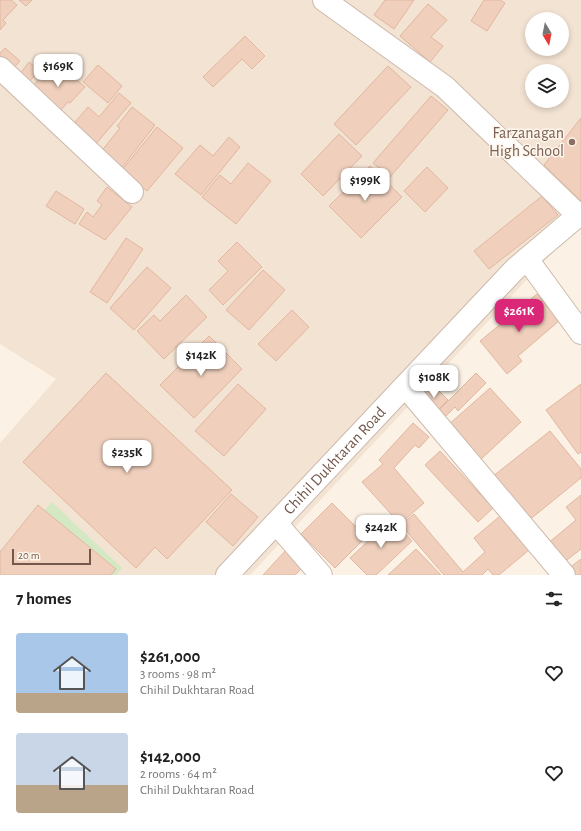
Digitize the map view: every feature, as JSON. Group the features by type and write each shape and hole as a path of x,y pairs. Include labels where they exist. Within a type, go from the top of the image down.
{"street":[{"path":"324,0 445,87 580,214"},
{"path":"0,68 132,192"},
{"name":"Chihil Dukhtaran Road","path":"227,575 527,259 580,214"},
{"path":"527,259 581,333"},
{"path":"405,386 564,575"},
{"path":"276,523 321,575"}],"shaded area":[{"path":"0,0 581,0 581,222 250,575 0,575 0,443 56,379 0,344"}],"green space":[{"path":"52,502 122,568 116,575 0,575 0,559"}],"building":[{"path":"0,0 11,0 17,5 3,20 6,23 0,30"},
{"path":"19,0 32,0 26,6"},
{"path":"385,0 414,0 394,29 374,15"},
{"path":"484,0 500,0 505,3 487,31 471,21"},
{"path":"428,4 447,20 431,37 443,46 430,62 400,36"},
{"path":"245,36 265,56 252,69 242,59 213,87 203,77"},
{"path":"5,48 20,61 11,71 0,61 0,53"},
{"path":"29,62 39,71 26,85 17,78"},
{"path":"57,63 85,87 59,112 31,88 43,75 45,77"},
{"path":"98,65 122,86 108,103 83,82"},
{"path":"388,66 411,87 356,145 334,124"},
{"path":"119,93 131,103 94,146 71,127 88,107 99,117"},
{"path":"431,96 448,110 390,177 373,163"},
{"path":"132,107 155,125 121,169 100,153 120,128 117,126"},
{"name":"Farzanagan High School","path":"581,118 581,201 544,165"},
{"path":"157,127 183,148 147,191 122,170"},
{"path":"339,134 362,156 323,196 301,174"},
{"path":"229,137 240,147 201,195 175,174 200,145 213,156"},
{"path":"248,163 271,181 236,224 202,197 220,175 231,184"},
{"path":"370,166 402,197 361,238 329,206"},
{"path":"427,167 448,188 425,212 404,191"},
{"path":"107,187 132,207 105,240 79,224 87,212 93,217 102,205 97,201"},
{"path":"56,191 84,209 75,224 46,206"},
{"path":"542,196 558,215 489,269 474,251"},
{"path":"126,238 143,249 107,303 90,292"},
{"path":"237,242 262,267 223,305 209,290 228,271 218,261"},
{"path":"147,267 171,288 134,330 110,308"},
{"path":"263,270 285,290 249,330 226,310"},
{"path":"537,294 559,321 518,356 522,361 507,374 480,341"},
{"path":"186,295 207,317 164,359 137,331 154,315 160,321"},
{"path":"292,310 309,327 276,361 258,344"},
{"path":"209,336 242,369 194,418 160,385"},
{"path":"106,373 232,490 167,559 155,547 136,568 23,462"},
{"path":"476,373 486,383 458,411 455,407 442,420 435,414"},
{"path":"238,384 266,409 224,456 195,431"},
{"path":"581,384 581,452 578,454 546,410"},
{"path":"433,385 448,400 436,412 421,398"},
{"path":"490,388 521,422 479,461 447,426"},
{"path":"413,423 429,437 419,448 415,445 394,468 424,503 400,524 362,482 383,464 379,460"},
{"path":"550,431 581,469 581,478 528,521 492,477"},
{"path":"440,451 493,508 478,522 425,465"},
{"path":"231,494 258,517 233,546 206,522"},
{"path":"581,495 581,549 563,563 547,544 576,520 566,507"},
{"path":"332,503 366,537 335,568 301,534"},
{"path":"38,505 116,569 111,575 0,575 0,552"},
{"path":"414,514 463,572 485,552 474,538 500,516 529,550 499,575 493,575 488,569 482,575 444,575 401,525"},
{"path":"392,519 412,541 376,575 367,575 350,558"},
{"path":"287,549 305,565 295,575 263,575"},
{"path":"416,549 441,575 388,575"},
{"path":"581,559 581,575 573,575 568,569"}],"place":[{"name":"Farzanagan High School","path":"572,142"}]}
